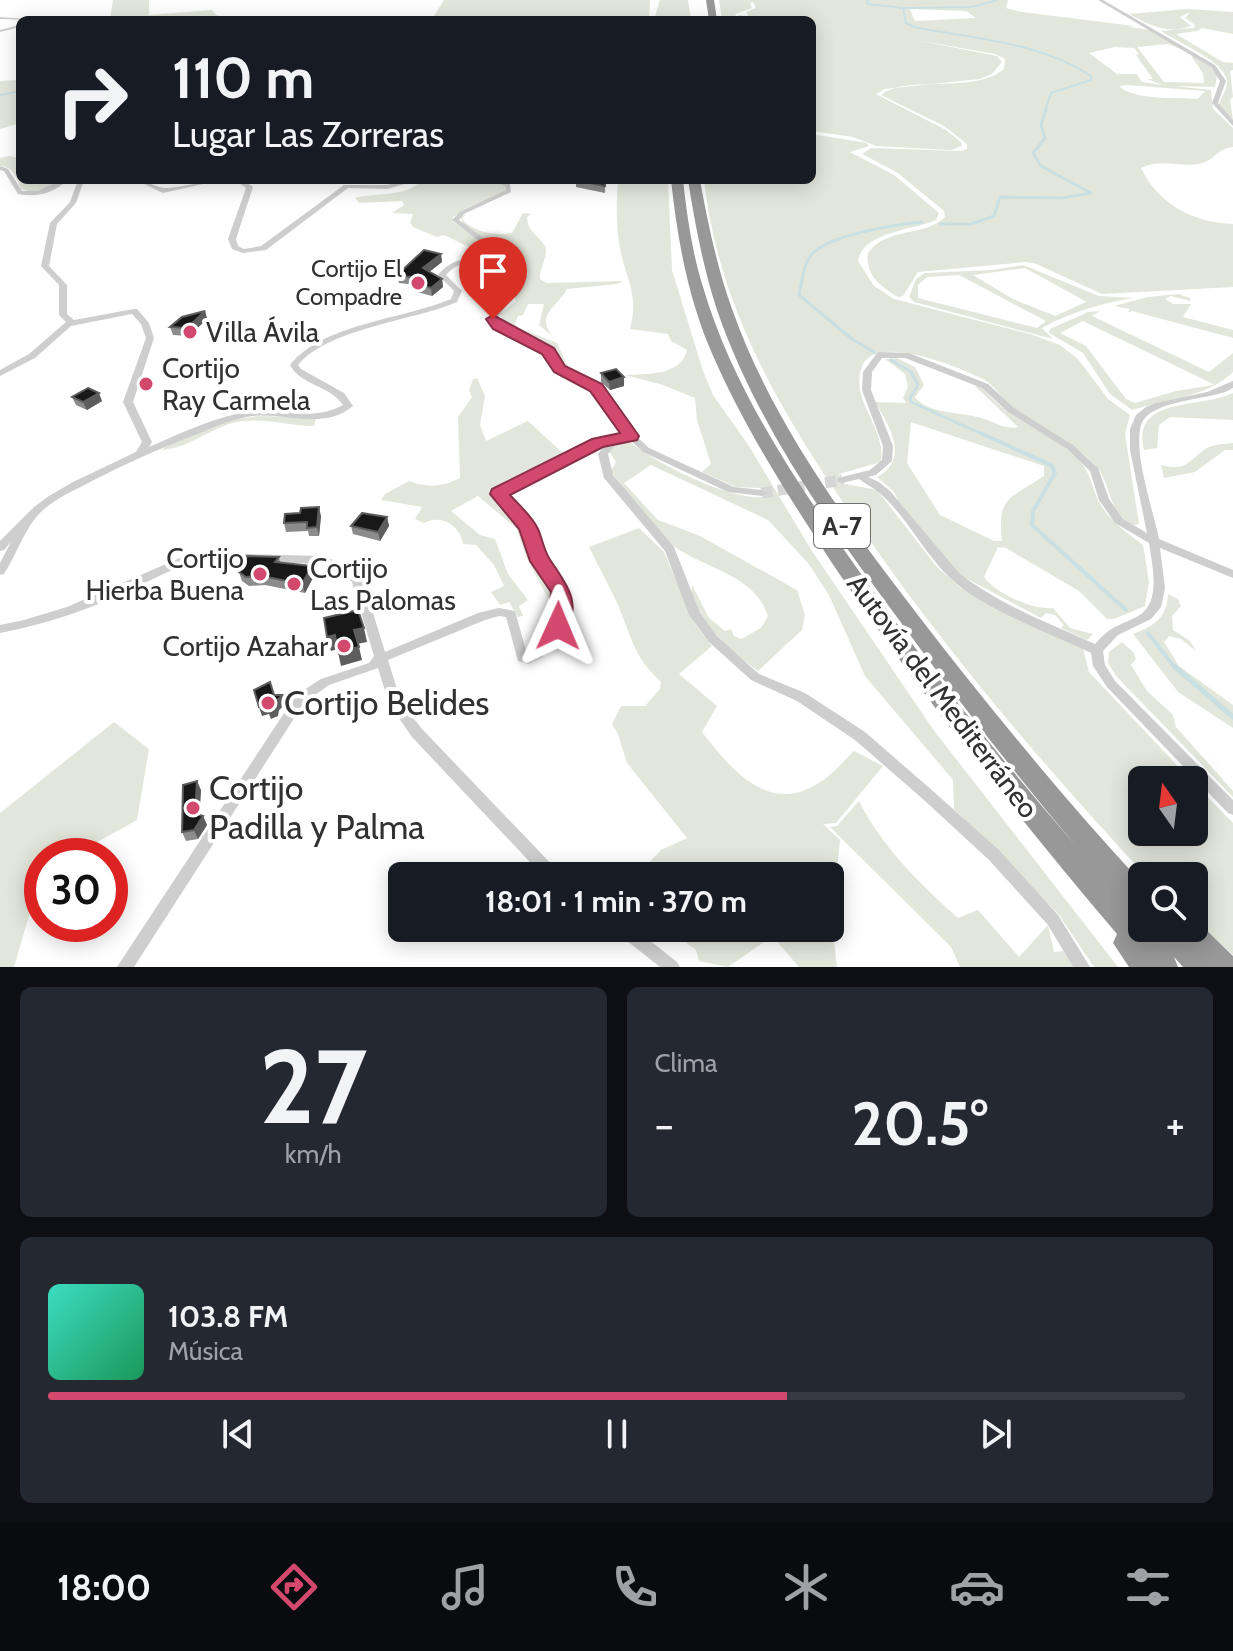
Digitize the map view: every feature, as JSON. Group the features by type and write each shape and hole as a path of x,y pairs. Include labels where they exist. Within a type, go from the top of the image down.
{"highway":[{"name":"Autovía del Mediterráneo","path":"677,184 682,235 696,292 750,420 791,488 959,727 1063,853 1164,967"},
{"name":"Autovía del Mediterráneo","path":"694,184 699,230 716,290 746,366 785,437 859,551 916,628 991,725 1128,885"},
{"path":"959,727 992,782 1147,967"},
{"path":"1077,825 1128,873"},
{"path":"1179,942 1202,967"},
{"path":"1199,942 1224,967"}],"street":[{"path":"1100,0 1213,66 1223,81 1215,103 1233,124"},
{"path":"0,168 6,170 20,193 49,191 59,184"},
{"path":"72,323 63,315 63,285 45,266 54,223 73,203 80,184"},
{"path":"148,184 163,191 198,184"},
{"path":"245,184 250,187 232,239 235,247 243,251 270,243 346,186 387,187 399,184"},
{"path":"505,184 509,191 462,213 455,220 493,246 496,254 493,258 466,274 472,283 509,296 493,319 498,325 548,351 560,369 596,387 631,436 646,450 732,490 762,493"},
{"path":"0,571 32,517 61,492 240,415 298,417 338,414 348,406 341,395 297,371 295,360 344,334 454,300 458,291 442,275 443,271 459,262 493,258"},
{"path":"0,373 32,356 72,323 134,311 145,323 150,338 128,402 147,442 139,456"},
{"path":"842,480 862,478 881,471 889,462 890,451 867,393 869,367 880,355 906,355 985,386 1011,410 1070,447 1095,470 1104,500 1119,521 1153,541 1233,574"},
{"path":"1097,650 1114,632 1144,618 1156,605 1159,590 1134,442 1136,423 1140,416 1155,407 1206,397 1233,384"},
{"path":"125,967 300,699 325,682 373,666 379,659 482,616 499,612 511,614 522,658 538,654 558,626 562,592 552,573 540,561 528,527 499,494 598,443 631,436"},
{"path":"615,439 603,454 608,476 670,550 695,615 713,639 755,677 801,697 860,736 910,779 994,855 1053,920 1082,967"},
{"path":"862,478 875,481 889,493 919,535 958,579 1097,650"},
{"path":"0,547 25,519 32,517"},
{"path":"0,629 37,623 76,611 182,561 201,557 322,560 344,568 357,580 395,704 417,733 540,862"},
{"path":"1097,650 1099,666 1111,684 1233,809"},
{"path":"640,942 672,967"}],"shaded area":[{"path":"113,0 149,0 149,15 212,10 219,16 111,16"},
{"path":"444,0 650,0 649,16 434,16"},
{"path":"660,0 688,0 690,16 655,16"},
{"path":"719,0 1008,0 1006,8 1022,12 1152,30 1191,53 1168,44 1137,47 1164,82 1204,83 1203,73 1191,56 1203,60 1215,73 1215,87 1175,86 1211,90 1213,109 1233,128 1233,147 1197,164 1157,164 1141,168 1157,192 1179,209 1205,220 1233,224 1233,287 1102,294 1034,263 1025,262 918,272 903,296 898,297 871,274 868,253 885,239 937,223 945,217 944,211 898,173 862,154 871,148 962,151 967,149 967,144 944,126 881,95 897,88 885,89 876,94 946,130 962,146 951,150 876,146 853,137 816,132 816,16 748,16 746,12 756,8 753,2 750,3 752,8 721,16","holes":["910,9 966,11 976,18 915,21","911,39 995,54 1005,59 1004,69 991,77 975,81 958,83 931,84 980,79 992,74 1002,62 997,56","1115,47 1134,48 1153,79 1147,79 1162,85 1142,82 1137,74 1117,74 1089,53","1119,86 1205,91 1198,99 1156,97 1135,94"]},
{"path":"1186,9 1233,12 1233,34 1202,28 1176,34 1223,62 1233,63 1233,70 1230,71 1233,97 1230,100 1233,120 1219,105 1227,81 1218,66 1161,31 1183,29 1151,25 1129,14","holes":["1190,12 1185,18 1195,25 1194,28 1183,29 1191,26 1180,17"]},
{"path":"16,80 16,124 0,129 0,81"},
{"path":"816,135 867,143 869,146 850,152 894,175 939,213 936,220 890,233 862,251 858,261 874,286 894,299 1030,334 1060,345 1078,359 1108,399 1130,415 1125,434 1139,524 1133,525 1118,513 1100,472 1086,456 1014,409 988,382 956,367 918,355 881,353 868,358 861,369 859,381 864,404 879,438 881,462 839,474 845,484 877,490 937,567 961,588 1083,648 1089,672 1178,766 1128,766 1128,846 1208,846 1208,797 1233,823 1233,955 1208,933 1208,862 1133,862 1037,755 904,588 815,461 789,417 764,373 726,280 712,231 705,184 816,184"},
{"path":"16,157 16,177 0,166 0,158"},
{"path":"19,184 55,184 42,190 21,189"},
{"path":"618,184 668,184 672,270 713,395 749,446 812,551 935,732 1118,967 1094,967 1059,915 954,809 953,780 865,676 829,595 808,563 768,520 651,465 624,483 658,520 700,536 797,590 805,615 802,630 758,671 715,633 697,609 692,597 692,585 709,618 725,631 731,629 734,636 741,639 761,628 768,616 762,602 741,582 687,555 657,531 611,471 616,462 609,451 627,440 693,479 733,493 765,497 760,488 736,487 702,472 711,464 697,420 695,398 625,375 652,374 670,369 678,365 687,350 671,341 668,334 630,329 633,297 620,249"},
{"path":"504,185 506,190 453,217 452,221 489,246 491,255 483,258 483,254 444,235 437,237 413,227 410,223 413,214 392,213 404,205 402,201 359,203 355,198 400,192 416,186"},
{"path":"523,213 531,214 527,217 529,227 545,246 540,279 546,283 623,281 567,289 547,316 546,322 552,336 539,325 544,304 528,304 523,315 518,316 515,324 519,328 557,343 568,367 533,338 504,324 500,314 516,301 513,294 470,277 476,268 498,259 500,248 463,225 461,217 466,214 462,219 478,230 505,234 512,233"},
{"path":"1023,265 1099,296 1134,298 1087,309 1042,328 1053,339 914,302 909,297 916,279 925,273 992,270","holes":["1025,268 1085,301 1086,302 1055,316 1013,299 973,275","959,275 1046,321 1037,328 918,298 918,285 927,277"]},
{"path":"1178,294 1190,298 1190,301 1171,296 1165,299 1173,304 1191,304 1183,317 1233,330 1233,338 1132,311 1127,313 1130,309 1114,306 1148,297"},
{"path":"1100,311 1092,316 1209,372 1233,353 1233,372 1212,387 1199,392 1132,410 1110,394 1083,353 1049,333 1050,329 1088,312","holes":["1083,321 1213,384 1135,403 1126,399 1086,346 1060,333"]},
{"path":"897,358 915,367 924,385 915,397 928,407 1018,427 975,386 979,385 1007,411 1071,452 1087,471 1106,513 1143,545 1149,582 1145,606 1107,619 1079,591 1006,548 998,547 984,577 989,583 1026,604 1053,608 1070,628 1093,634 1087,640 1061,628 1064,625 1055,615 1046,613 1041,618 958,574 901,506 894,492 877,477 887,470 895,452 891,432 875,402 906,403 903,398 908,386 905,374 885,359","holes":["911,422 1044,466 1044,476 1008,500 1002,515 1002,541 994,541 940,515 907,463"]},
{"path":"477,378 485,396 480,425 486,441 528,421 566,456 499,487 492,494 521,528 555,597 548,598 526,557 517,529 478,496 451,511 480,535 495,539 508,574 528,600 519,606 523,616 518,617 509,602 500,605 491,592 504,586 494,565 476,545 463,544 458,531 449,523 437,520 424,523 415,519 422,507 381,500 385,494 409,481 435,486 460,478 458,417 472,397 469,390 473,379"},
{"path":"1233,393 1233,420 1170,417 1159,425 1157,448 1144,450 1143,433 1148,421 1158,412"},
{"path":"261,416 316,418 314,426 263,421 232,423 180,446 161,450 208,426"},
{"path":"1233,443 1233,450 1225,450 1195,472 1164,478 1161,465 1182,466 1210,447"},
{"path":"639,528 664,552 695,624 712,646 679,674 717,706 702,732 725,760 752,783 766,791 782,794 799,792 832,773 854,751 883,766 836,823 823,824 840,840 838,862 649,862 661,850 687,838 627,763 612,724 621,706 645,706 660,689 661,682 639,655 589,547"},
{"path":"1168,594 1178,599 1181,606 1172,616 1173,630 1190,641 1196,651 1181,639 1169,636 1164,642 1179,666 1233,705 1233,728 1178,692 1133,634 1158,620 1165,609"},
{"path":"1122,642 1133,652 1136,659 1131,665 1147,691 1173,715 1176,727 1233,791 1233,797 1208,771 1208,766 1203,766 1117,677 1108,663 1109,652"},
{"path":"114,722 149,749 137,820 104,838 24,838 24,933 14,967 0,967 0,813"},
{"path":"859,801 879,834 903,864 958,918 978,910 1019,957 1048,925 1054,952 1063,951 1073,967 960,967 951,947 830,827 837,826"},
{"path":"685,942 764,942 728,967 699,961 696,950"},
{"path":"777,942 834,942 837,967 799,967"}],"building":[{"path":"424,250 441,254 423,268 442,279 431,288 416,284 418,278 397,275"},
{"path":"205,311 187,328 170,327 182,317"},
{"path":"616,369 624,377 609,382 601,373"},
{"path":"88,388 99,393 83,402 72,397"},
{"path":"319,507 317,527 307,528 307,522 284,523 285,514 300,513 301,508"},
{"path":"362,513 387,517 378,532 351,526"},
{"path":"247,556 279,557 275,562 312,566 302,584 262,576 246,577 239,572"},
{"path":"358,610 364,628 354,630 359,647 338,652 335,635 327,637 324,618"},
{"path":"270,682 274,695 283,695 276,701 275,707 268,710 266,705 259,707 254,690"},
{"path":"197,781 195,814 203,816 194,830 182,832 183,785"}],"waterway":[{"path":"868,0 867,4 903,8"},
{"path":"903,8 972,7 998,0"},
{"path":"903,8 906,23 914,27 1027,48 1070,64 1091,76 1091,80 1051,93 1045,111"},
{"path":"0,95 16,92"},
{"path":"940,224 971,224 994,216 1000,197 1062,198 1091,193 1041,166 1033,153 1045,138 1041,125 1046,109"},
{"path":"874,352 852,339 799,295 805,267 813,253 822,246 864,232 922,222"},
{"path":"891,360 911,372 918,385 910,398 911,402 984,435"},
{"path":"980,433 1051,465 1055,473 1033,511 1032,525 1126,610"},
{"path":"1148,633 1175,668"},
{"path":"1174,666 1233,717"}],"tunnel":[{"path":"762,493 842,480"}],"place":[{"name":"Cortijo El Compadre","path":"418,283"},
{"name":"Villa Ávila","path":"190,332"},
{"name":"Cortijo Ray Carmela","path":"146,384"},
{"name":"Cortijo Hierba Buena","path":"260,574"},
{"name":"Cortijo Las Palomas","path":"294,584"},
{"name":"Cortijo Azahar","path":"344,646"},
{"name":"Cortijo Belides","path":"268,703"},
{"name":"Cortijo Padilla y Palma","path":"193,808"}],"route":[{"path":"493,319 498,325 548,351 560,369 596,387 631,436 598,443 499,494 528,527 540,561 552,573 562,592 558,626"}]}
